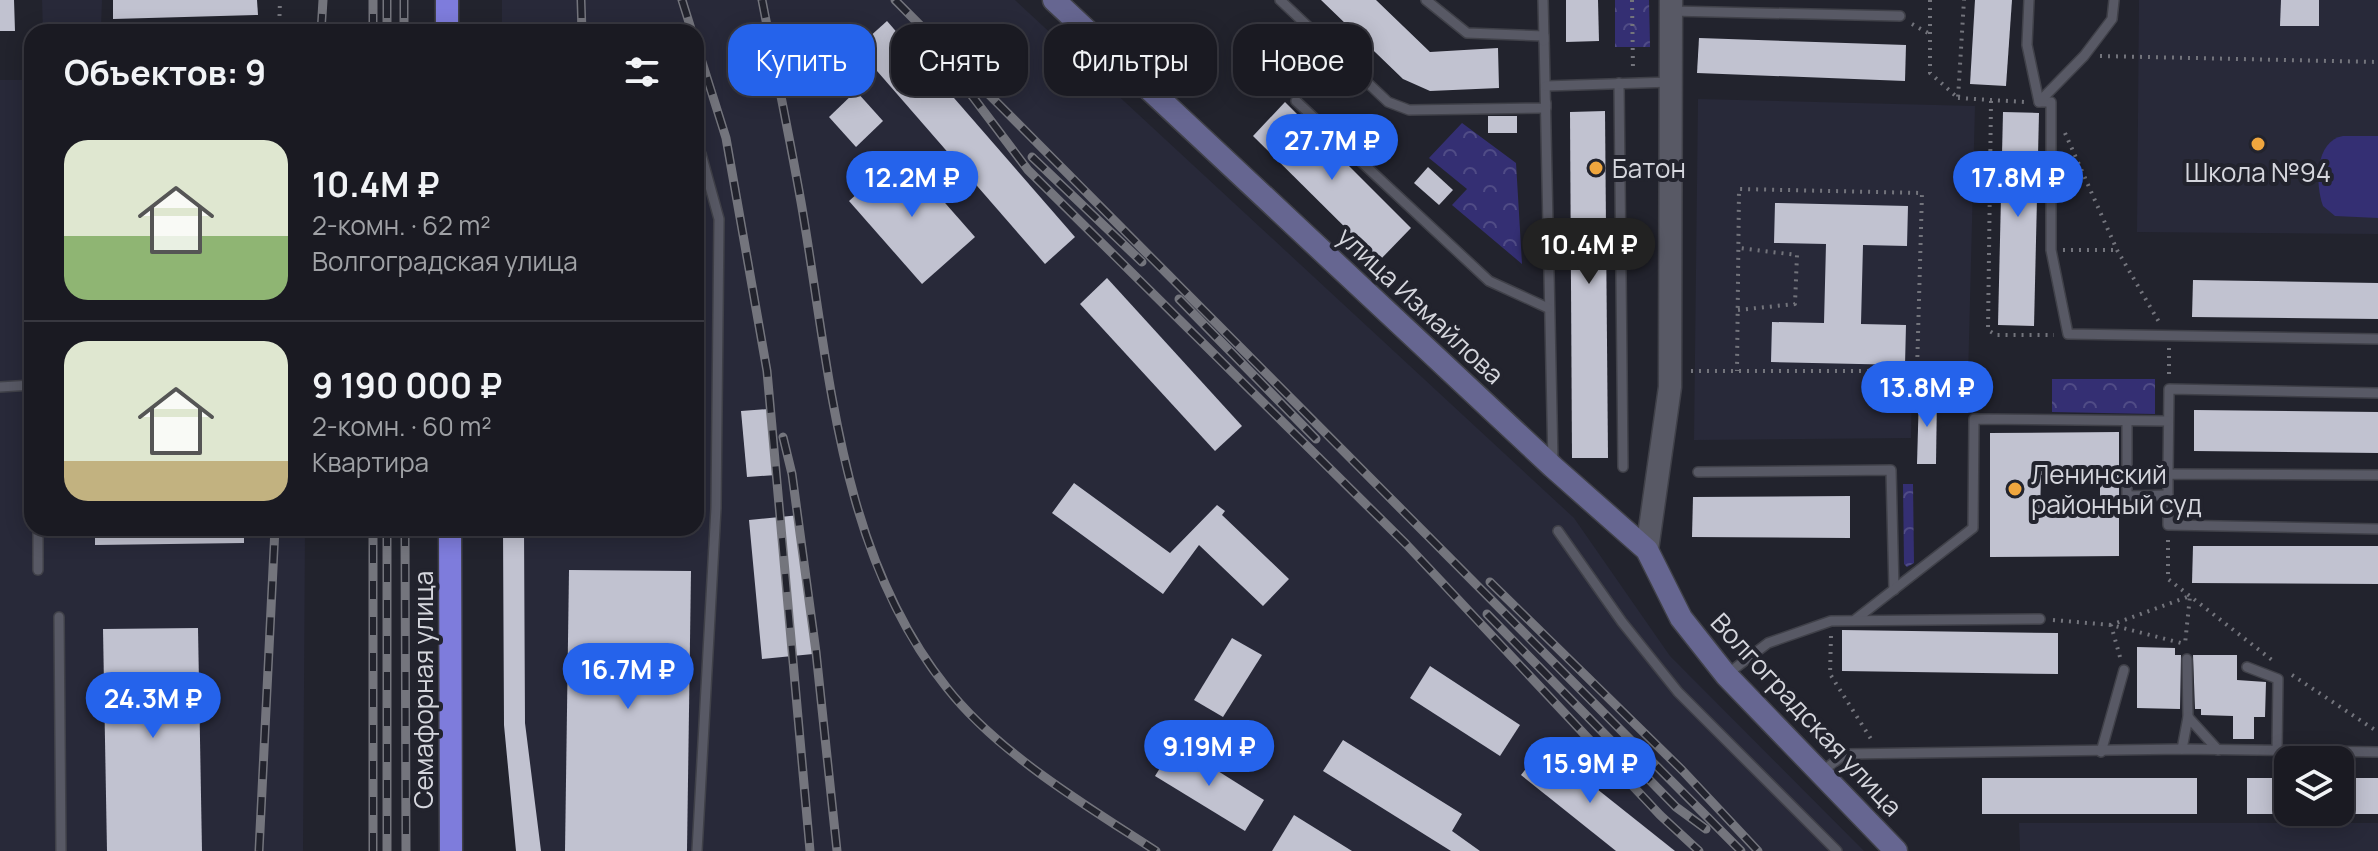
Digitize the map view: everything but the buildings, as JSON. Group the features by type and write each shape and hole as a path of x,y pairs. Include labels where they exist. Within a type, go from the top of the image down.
{"highway":[{"path":"447,0 447,24"},
{"name":"Семафорная улица","path":"450,536 451,851"}],"main road":[{"name":"улица Измайлова","path":"1054,0 1553,467 1647,550"},
{"name":"Волгоградская улица","path":"1647,550 1681,618 1726,675 1896,851"}],"street":[{"path":"1647,550 1670,387 1671,6"}],"lane":[{"path":"1280,0 1388,102 1409,110 1430,112 1546,108"},
{"path":"1426,0 1467,33 1544,36"},
{"path":"1543,0 1553,467"},
{"path":"2029,0 2027,45 2039,102"},
{"path":"2039,102 2084,56 2112,19 2114,0"},
{"path":"1671,6 1900,16"},
{"path":"1546,86 1671,82"},
{"path":"1619,83 1623,467"},
{"path":"1296,101 1489,281 1548,308"},
{"path":"2039,102 2051,102 2051,250 2068,334 2378,339"},
{"path":"697,851 716,508 719,219 704,165"},
{"path":"0,387 24,386"},
{"path":"2378,393 2169,389 2168,421 2168,525 2378,529"},
{"path":"1856,619 1973,528 1974,419 2168,421"},
{"path":"2127,422 2127,496 2168,495"},
{"path":"1698,472 1891,470 1894,590"},
{"path":"2168,474 2378,475"},
{"path":"1558,531 1622,622 1678,692 1837,851"},
{"path":"38,536 38,570"},
{"path":"59,617 61,851"},
{"path":"1726,675 1768,643 1831,621 2040,619"},
{"path":"2182,749 2188,717 2187,659"},
{"path":"2247,667 2278,679 2277,746"},
{"path":"2101,752 2124,670"},
{"path":"2188,717 2218,750"},
{"path":"1819,773 1845,754 2182,749 2274,751"},
{"path":"2354,752 2378,752"}],"path":[{"path":"279,24 280,0"},
{"path":"1632,0 1634,83"},
{"path":"1930,0 1930,73 1958,98 2039,102"},
{"path":"1958,98 1964,0"},
{"path":"1900,16 1928,33"},
{"path":"2084,56 2378,62"},
{"path":"1991,101 1988,330 1996,335 2068,334"},
{"path":"2051,102 2117,250 2169,338 2169,389"},
{"path":"1688,371 1737,371 1917,371 1922,193 1739,189 1737,371"},
{"path":"1738,248 1797,255 1795,304 1738,310"},
{"path":"2051,250 2117,250"},
{"path":"2168,525 2168,579 2281,668 2378,732"},
{"path":"2111,625 2190,596"},
{"path":"2187,659 2185,644 2190,596"},
{"path":"2040,619 2111,625 2185,644"},
{"path":"1831,621 1830,674 1880,753"},
{"path":"2111,625 2124,670"}],"shaded area":[{"path":"42,0 102,0 101,24 43,24"},
{"path":"502,0 1015,0 1044,27 1044,96 1119,96 1574,518 1670,656 1864,851 516,851 504,725 503,536 704,536 704,24 502,24"},
{"name":"Школа №94","path":"2139,0 2378,0 2378,234 2137,232"},
{"path":"0,80 24,80 24,536 305,536 303,851 0,851"},
{"path":"1698,99 1975,106 1968,379 1912,378 1911,438 1694,440"},
{"path":"2019,823 2354,826 2354,823 2378,823 2378,851 2020,851"}],"green space":[{"path":"1615,0 1649,0 1650,47 1615,47"},
{"path":"1462,123 1516,163 1522,264 1452,205 1467,189 1429,158"},
{"path":"2343,136 2378,136 2378,218 2335,216 2323,206 2318,176 2322,155 2327,146"},
{"path":"2052,379 2155,379 2155,414 2052,412"},
{"path":"1903,484 1913,484 1914,563 1907,567 1904,564"}],"railway":[{"path":"322,24 323,0"},
{"path":"373,0 373,24"},
{"path":"387,0 387,24"},
{"path":"404,0 404,24"},
{"path":"581,0 582,24"},
{"path":"682,0 690,24"},
{"path":"762,0 801,202 844,456 882,578 911,635 947,688 968,712 1045,777 1156,851"},
{"path":"895,0 1741,851"},
{"path":"704,68 726,138 767,371 810,851"},
{"path":"972,96 1028,170 1406,544 1660,815 1699,851"},
{"path":"1032,157 1142,262"},
{"path":"1179,299 1316,439"},
{"path":"783,437 792,474 816,652 837,851"},
{"path":"259,851 275,536"},
{"path":"373,536 373,851"},
{"path":"387,536 387,851"},
{"path":"405,536 406,851"},
{"path":"1490,582 1682,770 1758,851"},
{"path":"1487,614 1676,807 1706,829"}],"place":[{"name":"Школа №94","path":"2258,144"},
{"name":"Батон","path":"1596,168"},
{"name":"Ленинский районный суд","path":"2015,489"}]}
